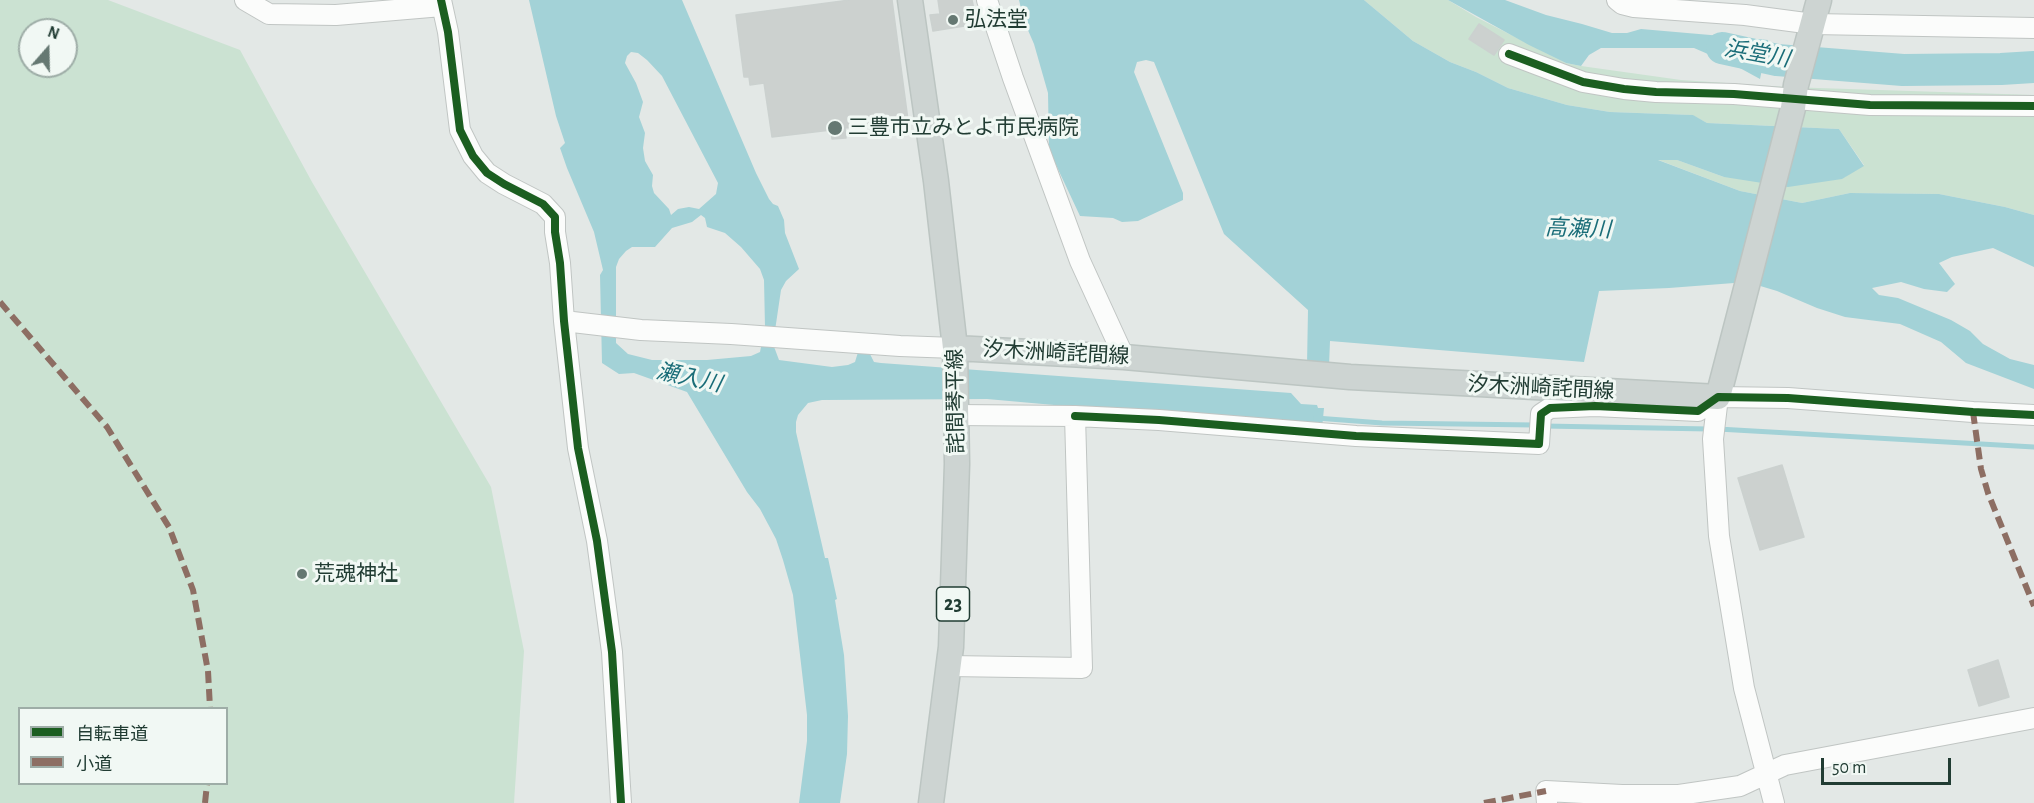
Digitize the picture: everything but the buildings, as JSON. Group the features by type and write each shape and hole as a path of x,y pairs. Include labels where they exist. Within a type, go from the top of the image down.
{"main road":[{"name":"詫間琴平線","path":"910,0 936,181 955,353 957,464 951,647 931,803"},
{"path":"1717,401 1819,0"},
{"name":"汐木洲崎詫間線","path":"955,353 1124,357 1350,377 1717,401"}],"street":[{"path":"245,0 269,14 336,15 441,3 448,32 460,130 473,156 488,173 543,204 555,218 578,448 597,541 612,652 621,803"},
{"path":"987,0 1012,78 1080,261 1124,357"},
{"path":"1628,2 1813,24 2034,28"},
{"path":"1509,54 1582,82 1656,93 1794,97 1870,105 2034,106"},
{"path":"564,321 641,330 731,334 955,353"},
{"path":"956,409 1159,420 1356,436 1539,444 1541,414 1550,408 1566,406 1698,411 1717,401 1788,398 2034,415"},
{"path":"1717,401 1713,439 1719,536 1744,688 1770,789"},
{"path":"949,666 1082,668 1075,416"},
{"path":"1770,789 1785,765 2034,718"},
{"path":"1547,803 1546,790 1622,795 1679,795 1740,786 1770,789"}],"green space":[{"path":"0,0 108,0 240,50 312,182 491,487 524,651 514,803 0,803"},
{"path":"1364,0 1448,0 1476,17 1566,63 1581,66 1681,80 1787,87 2034,95 2034,215 1939,194 1850,193 1802,203 1740,191 1656,159 1677,160 1724,177 1841,179 1864,165 1839,129 1707,123 1692,115 1610,112 1567,105 1508,88 1450,62 1413,41"}],"water":[{"name":"瀬入川","path":"529,0 682,0 756,173 769,199 778,206 784,220 785,233 799,269 786,281 781,290 773,344 779,360 832,367 848,365 855,362 859,349 869,352 874,362 881,363 1291,393 1301,404 1324,408 1322,429 987,399 822,400 808,403 798,415 796,432 825,558 828,558 837,599 835,600 844,655 848,716 847,754 840,803 799,803 807,741 807,715 793,595 776,539 760,509 747,492 687,392 634,373 619,374 602,363 600,275 603,270 594,232 560,148 565,143 556,116","holes":["631,52 638,53 662,76 718,183 716,194 699,209 689,207 678,209 671,215 669,209 654,193 653,175 645,161 643,148 645,133 639,117 643,102 625,63","701,215 705,218 707,227 725,233 760,269 764,280 765,327 760,352 751,356 707,360 652,360 628,354 616,343 616,267 619,259 632,247 655,247 672,228 692,222"]},
{"name":"高瀬川","path":"1019,0 1364,0 1413,41 1450,62 1508,88 1567,105 1610,112 1693,115 1707,123 1839,129 1864,166 1842,179 1788,187 1724,177 1677,160 1658,160 1740,191 1802,203 1850,193 1939,194 2034,215 2034,267 1993,248 1952,257 1939,263 1955,284 1947,292 1924,289 1901,282 1872,288 1879,295 1898,298 1951,320 1970,331 1983,344 2010,359 2034,365 2034,389 1966,363 1941,342 1900,324 1845,317 1747,282 1599,291 1584,362 1330,341 1329,366 1307,365 1308,310 1224,234 1154,62 1146,60 1137,62 1134,72 1183,193 1183,200 1138,221 1122,222 1113,218 1080,216 1049,150 1048,93"},
{"path":"1448,0 1505,0 1546,15 1612,33 1627,33 1641,29 1768,40 1760,79 1694,48 1601,48 1589,55 1581,66 1566,63 1529,45"}],"waterway":[{"name":"浜堂川","path":"1722,48 1777,60 1903,70 2034,67"},
{"path":"1316,418 1382,423 1535,425"},
{"path":"1544,426 1709,429"},
{"path":"1718,429 2034,447"}],"marked path":[{"path":"0,302 107,427 169,527 193,590 208,671 210,707"},
{"path":"1973,412 1981,469 1988,493 2034,606"},
{"path":"205,803 207,785"},
{"path":"1484,803 1546,791"}],"cycle path":[{"path":"441,0 448,32 460,130 473,156 487,173 543,204 555,217 578,448 597,541 612,652 621,803"},
{"path":"1509,54 1583,82 1624,89 1734,94 1870,105 2034,106"},
{"path":"1075,416 1159,420 1356,436 1539,444 1541,414 1550,408 1595,406 1698,411 1718,397 1788,398 2034,415"}],"place":[{"name":"弘法堂","path":"953,20"},
{"name":"三豊市立みとよ市民病院","path":"835,128"},
{"name":"荒魂神社","path":"302,574"}]}
